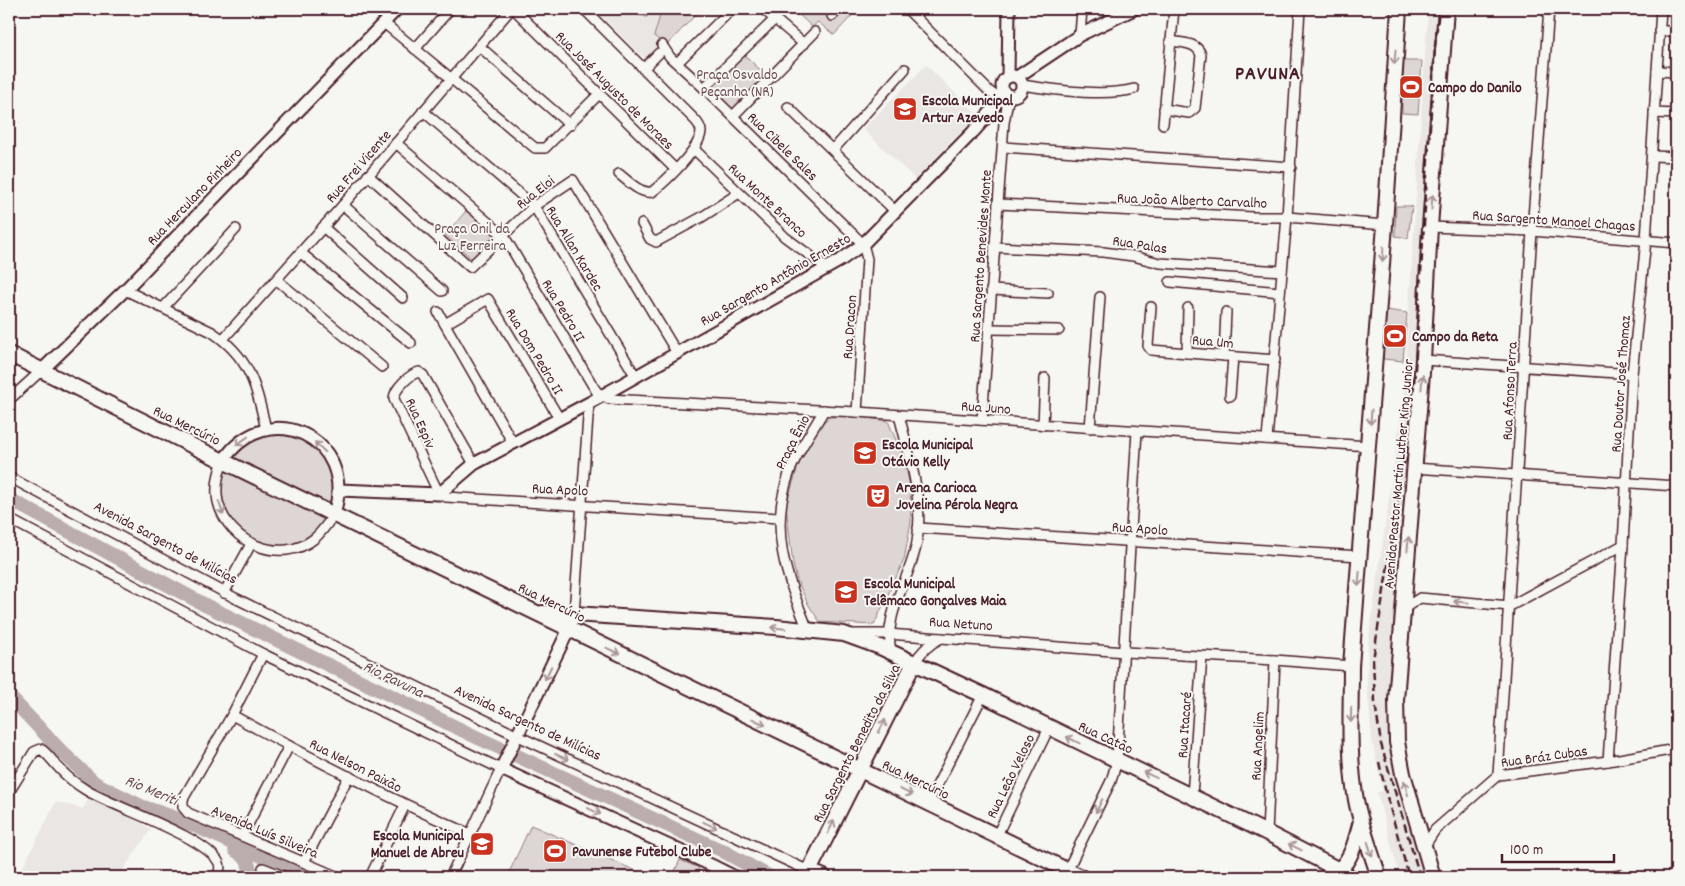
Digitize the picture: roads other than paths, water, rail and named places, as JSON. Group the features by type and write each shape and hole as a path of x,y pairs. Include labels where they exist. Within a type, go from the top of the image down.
{"main road":[{"name":"Avenida Pastor Martin Luther King Junior","path":"1379,877 1356,803 1350,738 1351,666 1369,446 1399,9"},
{"name":"Avenida Pastor Martin Luther King Junior","path":"1433,877 1403,774 1397,742 1396,700 1423,360 1430,226 1446,9"},
{"name":"Rua Mercúrio","path":"9,354 223,461 928,803 1066,874 1081,877"},
{"name":"Rua Netuno","path":"538,613 607,616 844,634"},
{"path":"593,641 598,626 607,616"},
{"name":"Rua Catão","path":"844,634 891,652 983,695 1192,796 1344,873"},
{"name":"Rua Sargento Benedito da Silva","path":"810,871 914,663"},
{"path":"1344,873 1345,864 1352,853 1361,820"},
{"name":"Avenida Sargento de Milícias","path":"810,871 824,877"}],"street":[{"name":"Rua Herculano Pinheiro","path":"9,400 125,290 397,9"},
{"path":"416,48 450,9"},
{"name":"Rua Frei Vicente","path":"223,339 324,227 451,78 513,9"},
{"name":"Rua José Augusto de Moraes","path":"513,9 675,169"},
{"path":"584,9 698,123 701,129 701,135 694,149 652,192 647,193 619,174"},
{"path":"677,63 732,9"},
{"path":"763,9 804,44"},
{"path":"832,16 838,9"},
{"path":"908,9 990,92 1005,97 1019,92 1016,80 1009,9"},
{"path":"1080,35 1082,9"},
{"path":"1016,80 1080,35 1134,9"},
{"path":"1163,124 1174,9"},
{"path":"1267,439 1291,167 1300,9"},
{"name":"Rua Afonso Terra","path":"1498,775 1532,231 1549,9"},
{"name":"Rua Doutor José Thomaz","path":"1608,761 1627,482 1632,374 1646,240 1661,9"},
{"path":"704,88 775,19"},
{"path":"384,23 535,148 545,148 599,94"},
{"path":"1659,31 1676,32"},
{"path":"733,116 815,32"},
{"path":"1164,109 1189,113 1195,108 1201,55 1196,46 1170,41"},
{"path":"479,46 570,125"},
{"name":"Rua Cibele Sales","path":"644,69 660,49 704,88 863,244"},
{"path":"833,150 905,69"},
{"path":"1657,71 1676,72"},
{"path":"1005,97 1003,82 1016,80 1044,88 1113,93 1134,89"},
{"name":"Rua Sargento Benevides Monte","path":"982,420 1003,147 1005,97"},
{"name":"Rua Sargento Antônio Ernesto","path":"439,494 474,464 589,404 827,268 863,244 1005,97"},
{"path":"788,107 895,211"},
{"name":"Rua Allan Kardec","path":"423,111 534,206 636,377"},
{"path":"1654,113 1676,114"},
{"path":"396,144 504,236"},
{"path":"1003,147 1291,167"},
{"name":"Rua Monte Branco","path":"694,149 785,237 827,268"},
{"path":"1652,156 1676,157"},
{"name":"Rua Eloi","path":"368,175 470,267 534,206 573,180 677,353"},
{"path":"642,224 650,239 656,242 702,217 739,193"},
{"name":"Rua João Alberto Carvalho","path":"998,204 1253,217 1287,217 1385,225"},
{"path":"343,205 442,290"},
{"name":"Rua Sargento Manoel Chagas","path":"1430,226 1532,231 1676,243"},
{"path":"324,227 403,298"},
{"path":"163,308 236,229"},
{"name":"Rua Pedro II","path":"504,236 593,386 602,396"},
{"name":"Rua Dracon","path":"857,412 867,259 863,244"},
{"name":"Rua Palas","path":"994,247 1104,252 1133,256 1160,263 1282,271"},
{"path":"301,253 411,343"},
{"path":"277,280 382,367"},
{"path":"1170,282 1280,292"},
{"path":"125,290 196,323 223,339 246,365 260,402 266,429"},
{"path":"991,290 1048,293"},
{"path":"1090,428 1100,297"},
{"name":"Rua Dom Pedro II","path":"445,324 488,299 559,418"},
{"name":"Rua Um","path":"1151,307 1148,346 1150,349 1275,360"},
{"path":"1187,353 1188,308"},
{"path":"438,312 513,443"},
{"path":"1226,312 1230,396"},
{"path":"989,329 1059,330"},
{"path":"1423,360 1632,374"},
{"name":"Rua Espiv","path":"439,494 394,399 398,389 414,374 419,372 424,375 474,464"},
{"path":"1043,425 1045,378"},
{"name":"Rua Juno","path":"602,396 617,400 857,412 1369,446"},
{"path":"450,877 569,629 574,614 589,404"},
{"name":"Praça Ênio","path":"808,630 785,570 779,518 790,471 824,410"},
{"path":"891,652 888,634 894,608 917,542 918,528 916,483 899,415"},
{"path":"266,429 288,429 298,432 319,444 334,465 338,477 338,502 334,514 325,528 314,539 299,547 283,550 266,549 251,544 239,537 230,527 222,515 218,502 218,474 223,461 241,440 266,429"},
{"path":"1066,874 1110,782 1117,761 1132,542 1137,432"},
{"path":"1414,468 1676,486"},
{"name":"Avenida Sargento de Milícias","path":"9,477 224,592 517,738 810,871"},
{"name":"Rua Apolo","path":"339,490 439,494 446,497 779,518"},
{"path":"9,519 263,654 735,877"},
{"name":"Rua Apolo","path":"918,528 1360,556"},
{"path":"224,592 251,544"},
{"path":"1404,592 1420,598 1510,606 1623,545"},
{"path":"1403,609 1420,598"},
{"name":"Rua Netuno","path":"844,634 888,634 1125,652 1351,666"},
{"name":"Rua Sargento Benedito da Silva","path":"914,663 921,652 941,638"},
{"path":"232,715 263,654"},
{"name":"Rua Itacaré","path":"1192,796 1202,656"},
{"name":"Rua Angelim","path":"1267,833 1274,660"},
{"path":"928,803 983,695"},
{"name":"Rua Nelson Paixão","path":"232,715 405,805 470,834"},
{"name":"Avenida Luís Silveira","path":"232,715 183,800 183,807 188,813 338,877"},
{"name":"Rua Leão Veloso","path":"996,837 1049,728"},
{"path":"242,836 289,746"},
{"path":"9,792 34,752 41,749 60,770 85,789 198,844 218,862 220,868 217,877"},
{"name":"Rua Bráz Cubas","path":"1422,841 1498,775 1608,761 1676,749"},
{"path":"304,862 349,776"},
{"path":"370,877 405,805"},
{"path":"264,868 286,877"}],"waterway":[{"name":"Rio Pavuna","path":"9,499 207,606 474,736 723,851 770,877"},
{"name":"Rio Meriti","path":"9,696 62,752 95,783 141,806 182,820 308,877"},
{"path":"235,850 247,859 252,877"}],"railway":[{"path":"1420,877 1381,744 1375,702 1373,660 1409,432 1414,385 1435,46 1439,9"},
{"path":"1379,762 1409,877"},
{"path":"1671,877 1676,876"}],"place":[{"name":"Campo do Danilo","path":"1411,87"},
{"name":"Escola Municipal Artur Azevedo","path":"905,109"},
{"name":"Campo da Reta","path":"1395,336"},
{"name":"Escola Municipal Otávio Kelly","path":"865,453"},
{"name":"Arena Carioca Jovelina Pérola Negra","path":"878,496"},
{"name":"Escola Municipal Telêmaco Gonçalves Maia","path":"846,592"},
{"name":"Escola Municipal Manuel de Abreu","path":"482,844"},
{"name":"Pavunense Futebol Clube","path":"555,851"}],"district":[{"name":"PAVUNA","path":"1268,72"}],"park label":[{"name":"Praça Osvaldo Peçanha (NR)","path":"737,82"},
{"name":"Praça Onil da Luz Ferreira","path":"472,236"}]}
